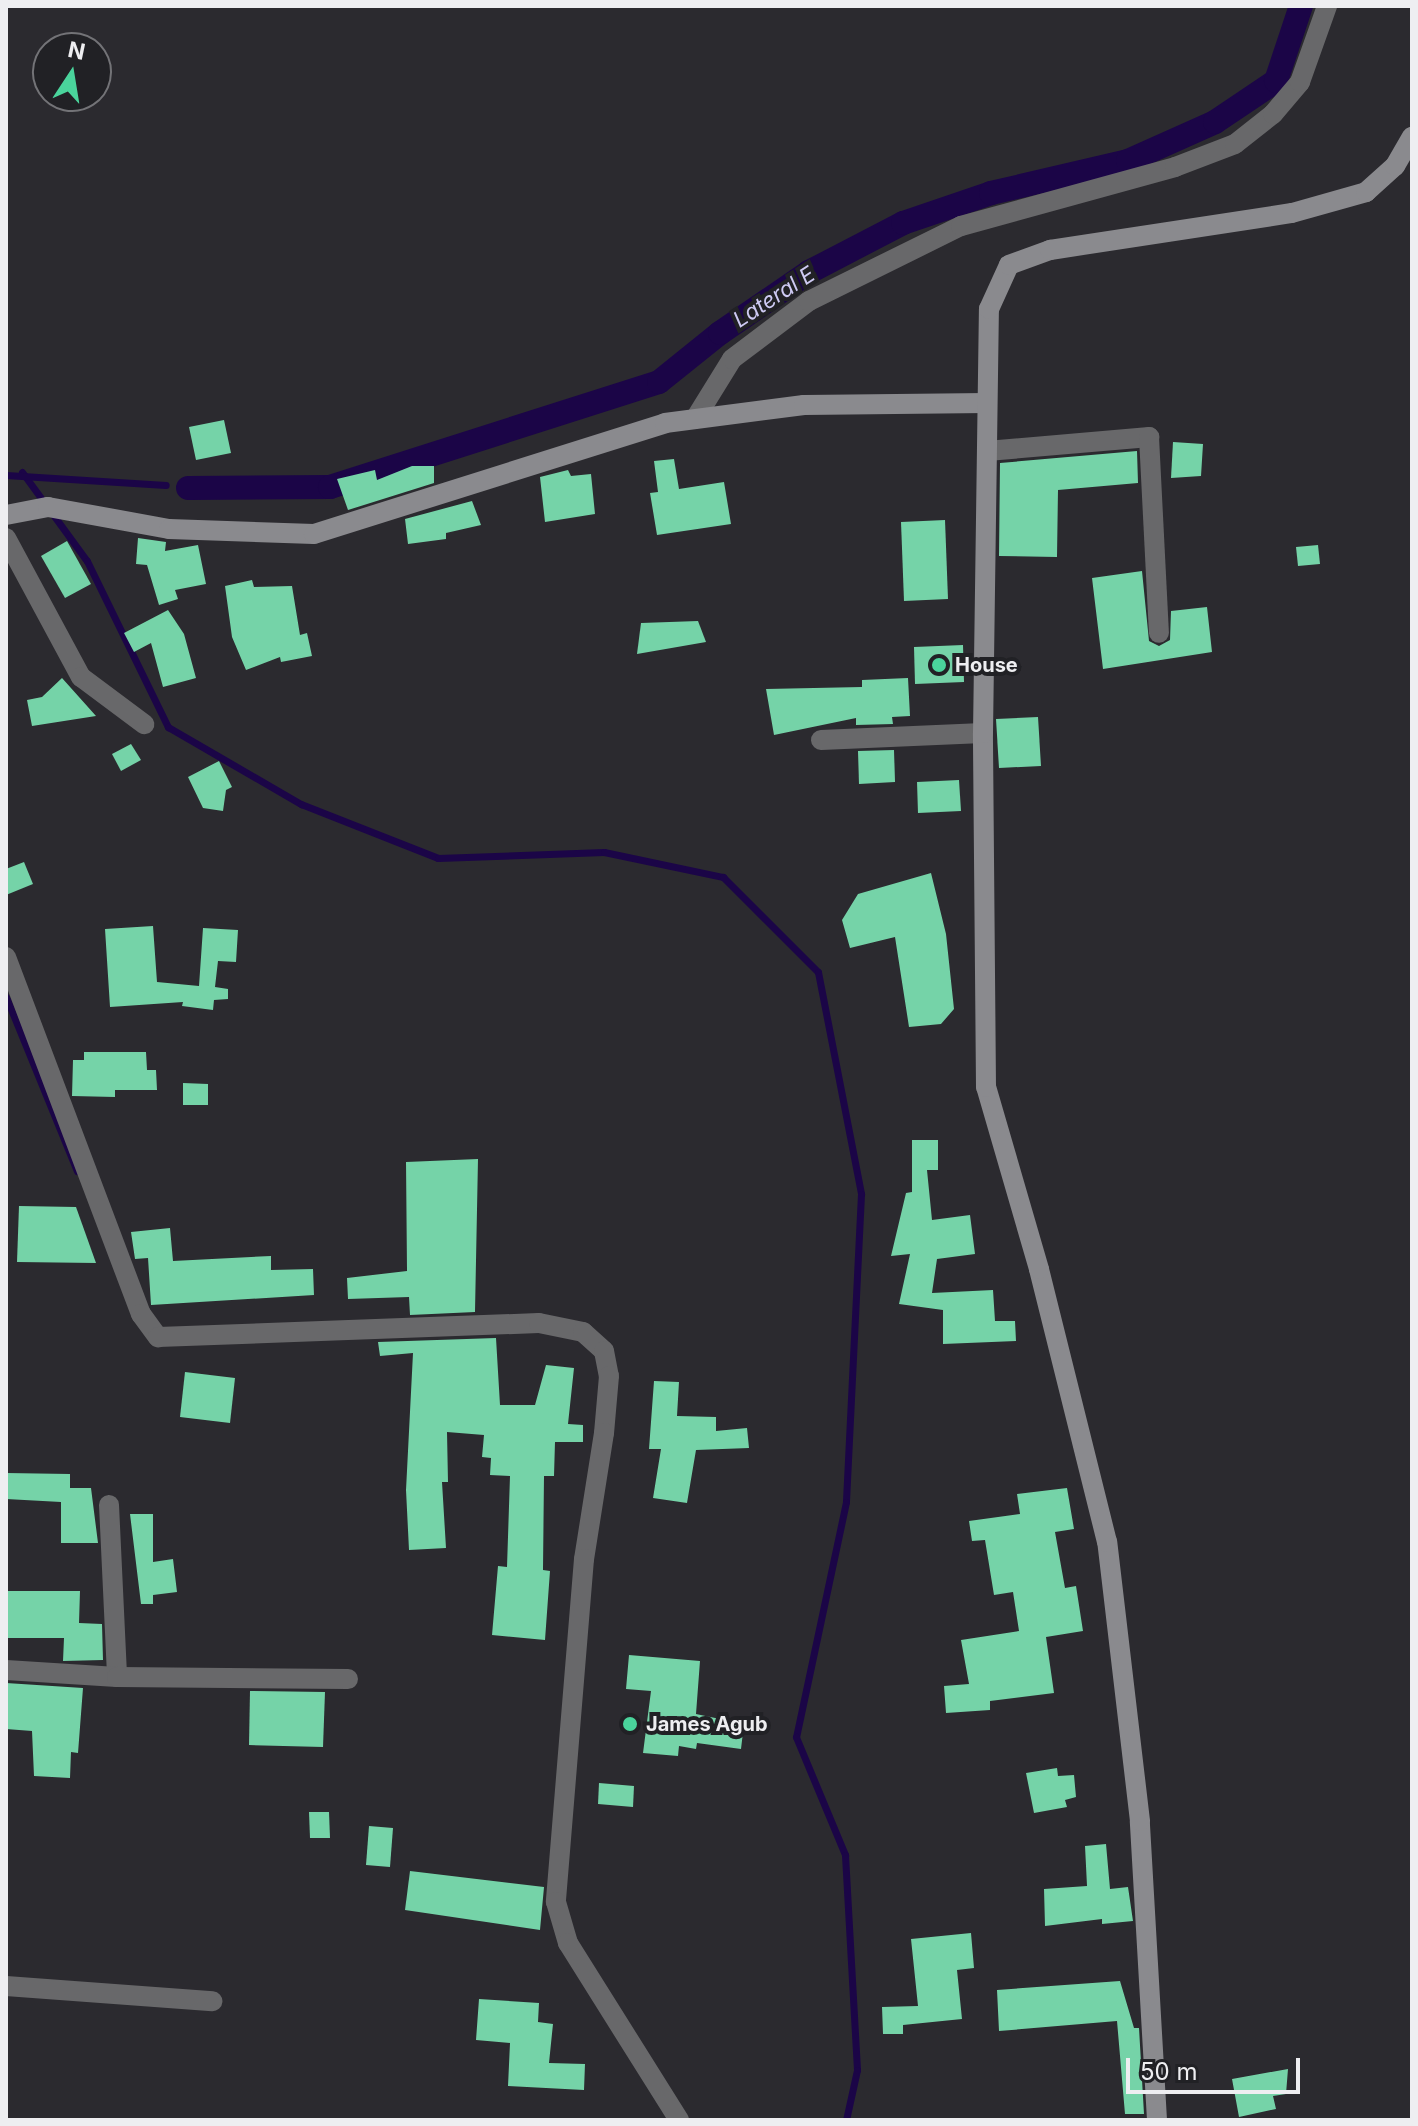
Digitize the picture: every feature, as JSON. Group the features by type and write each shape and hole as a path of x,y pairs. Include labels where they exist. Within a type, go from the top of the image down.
{"street":[{"path":"695,419 732,359 809,301 961,226 1175,167 1235,144 1273,114 1300,82 1327,6"},
{"path":"1157,2120 1140,1821 1107,1542 1039,1269 986,1087 983,733 989,309 1009,265 1050,250 1292,213 1366,192 1395,166 1412,137"},
{"path":"8,516 48,507 169,529 314,534 665,423 804,405 987,403"},
{"path":"987,451 1149,437 1159,633"},
{"path":"6,538 81,677 144,724"},
{"path":"821,740 983,733"},
{"path":"6,957 141,1314 158,1337 539,1323 583,1332 604,1351 609,1376 604,1433 584,1559 556,1902 568,1943 679,2120"},
{"path":"109,1505 117,1677"},
{"path":"6,1670 117,1677 348,1679"},
{"path":"6,1986 212,2001"}],"building":[{"path":"224,420 231,453 196,460 189,427"},
{"path":"1173,442 1203,444 1201,476 1171,478"},
{"path":"1137,451 1138,483 1058,490 1057,557 999,556 1000,463"},
{"path":"674,459 679,489 724,482 731,524 657,535 650,493 658,492 654,461"},
{"path":"412,466 434,466 434,483 348,510 337,479 375,470 377,480"},
{"path":"568,470 571,476 591,474 595,514 545,522 540,477"},
{"path":"472,501 481,525 446,533 446,539 408,544 405,519"},
{"path":"945,520 948,599 904,601 901,522"},
{"path":"138,538 166,542 165,551 198,545 206,584 175,590 178,599 159,605 147,565 136,564"},
{"path":"67,541 91,584 65,598 41,556"},
{"path":"1318,545 1320,564 1298,566 1296,547"},
{"path":"1142,571 1149,641 1159,646 1170,640 1171,611 1207,607 1212,652 1103,669 1092,578"},
{"path":"252,580 254,587 292,586 300,635 307,633 312,656 281,662 280,657 246,670 232,637 225,586"},
{"path":"168,610 184,634 196,678 163,687 151,643 134,652 124,633"},
{"path":"698,621 706,642 637,654 641,623"},
{"name":"House","path":"963,645 964,682 915,684 914,647"},
{"path":"62,678 96,716 32,726 27,700 42,697"},
{"path":"908,678 910,716 892,717 893,724 856,725 856,718 774,735 766,689 862,687 862,680"},
{"path":"1038,717 1041,766 999,768 996,719"},
{"path":"131,744 141,760 121,771 112,754"},
{"path":"894,750 895,782 859,784 858,751"},
{"path":"219,761 232,787 226,790 223,811 203,808 188,777"},
{"path":"959,780 961,811 918,813 917,782"},
{"path":"24,862 33,884 6,895 6,869"},
{"path":"931,873 946,934 954,1009 941,1024 909,1027 895,937 850,948 842,920 858,894"},
{"path":"153,926 157,982 199,986 203,928 238,930 236,962 218,961 215,987 228,989 228,999 214,1000 213,1010 182,1006 183,1002 110,1007 105,929"},
{"path":"84,1052 146,1052 147,1070 156,1070 157,1090 115,1090 115,1097 72,1096 73,1060 84,1060"},
{"path":"183,1083 208,1084 208,1105 183,1105"},
{"path":"912,1140 938,1140 938,1170 927,1170 932,1220 970,1215 975,1254 937,1259 932,1293 993,1290 995,1321 1015,1321 1016,1341 943,1344 943,1310 899,1304 910,1254 891,1256 906,1193 912,1192"},
{"path":"478,1159 475,1312 410,1315 409,1297 348,1299 347,1278 407,1271 406,1162"},
{"path":"19,1206 76,1207 96,1263 17,1262"},
{"path":"170,1228 173,1261 271,1256 271,1270 313,1269 314,1295 151,1305 148,1258 135,1259 131,1232"},
{"path":"496,1338 500,1405 535,1405 546,1365 574,1368 568,1424 583,1425 583,1442 555,1442 554,1476 544,1476 543,1570 550,1571 545,1640 492,1635 498,1566 507,1567 510,1476 490,1475 491,1458 482,1457 484,1435 447,1432 448,1482 442,1482 446,1548 409,1550 406,1490 413,1353 380,1356 378,1342"},
{"path":"185,1372 235,1378 230,1423 180,1417"},
{"path":"654,1381 679,1382 677,1416 716,1417 716,1431 747,1428 749,1448 696,1450 687,1503 653,1498 661,1449 649,1449"},
{"path":"6,1473 70,1474 70,1488 91,1488 98,1543 61,1543 61,1502 6,1499"},
{"path":"1067,1488 1074,1529 1055,1532 1065,1588 1076,1586 1083,1631 1046,1637 1054,1693 990,1701 990,1710 946,1713 944,1686 969,1684 961,1640 1019,1631 1013,1592 994,1595 985,1540 972,1541 969,1521 1020,1514 1017,1494"},
{"path":"130,1514 153,1514 153,1562 173,1559 177,1592 153,1595 153,1604 141,1604"},
{"path":"8,1591 80,1591 79,1623 102,1624 103,1660 63,1661 64,1638 8,1638"},
{"path":"629,1655 700,1661 696,1714 744,1724 741,1749 697,1743 696,1749 679,1746 678,1756 643,1753 651,1691 626,1689"},
{"path":"6,1683 83,1688 78,1753 71,1752 70,1778 34,1776 32,1731 6,1729"},
{"path":"250,1691 325,1692 323,1747 249,1745"},
{"path":"1057,1768 1058,1776 1074,1775 1076,1797 1065,1800 1067,1807 1034,1813 1026,1773"},
{"path":"599,1783 634,1786 633,1807 598,1804"},
{"path":"309,1812 329,1812 330,1838 310,1838"},
{"path":"369,1826 393,1828 390,1867 366,1865"},
{"path":"1106,1844 1110,1889 1128,1887 1133,1921 1102,1924 1102,1919 1045,1926 1044,1889 1087,1886 1085,1846"},
{"path":"410,1871 544,1887 540,1930 405,1910"},
{"path":"971,1933 974,1968 957,1970 962,2019 903,2025 903,2034 883,2034 882,2007 918,2006 911,1939"},
{"path":"1120,1981 1134,2028 1139,2028 1144,2114 1125,2114 1117,2021 999,2031 997,1990"},
{"path":"479,1999 539,2003 538,2022 553,2024 549,2063 585,2064 584,2090 508,2086 510,2043 476,2040"},
{"path":"1288,2069 1286,2094 1273,2096 1276,2109 1239,2117 1232,2079"}],"waterway":[{"name":"Lateral E","path":"188,488 330,487 659,382 720,333 809,272 903,223 991,193 1128,161 1215,122 1276,81 1301,6"},
{"path":"22,472 87,561 168,727 301,804 438,858 604,852 723,877 818,972 861,1194 846,1502 796,1737 845,1855 857,2070 846,2120"},
{"path":"6,475 166,485"},
{"path":"6,997 77,1171"}],"place":[{"name":"House","path":"939,665"},
{"name":"James Agub","path":"630,1724"}]}
